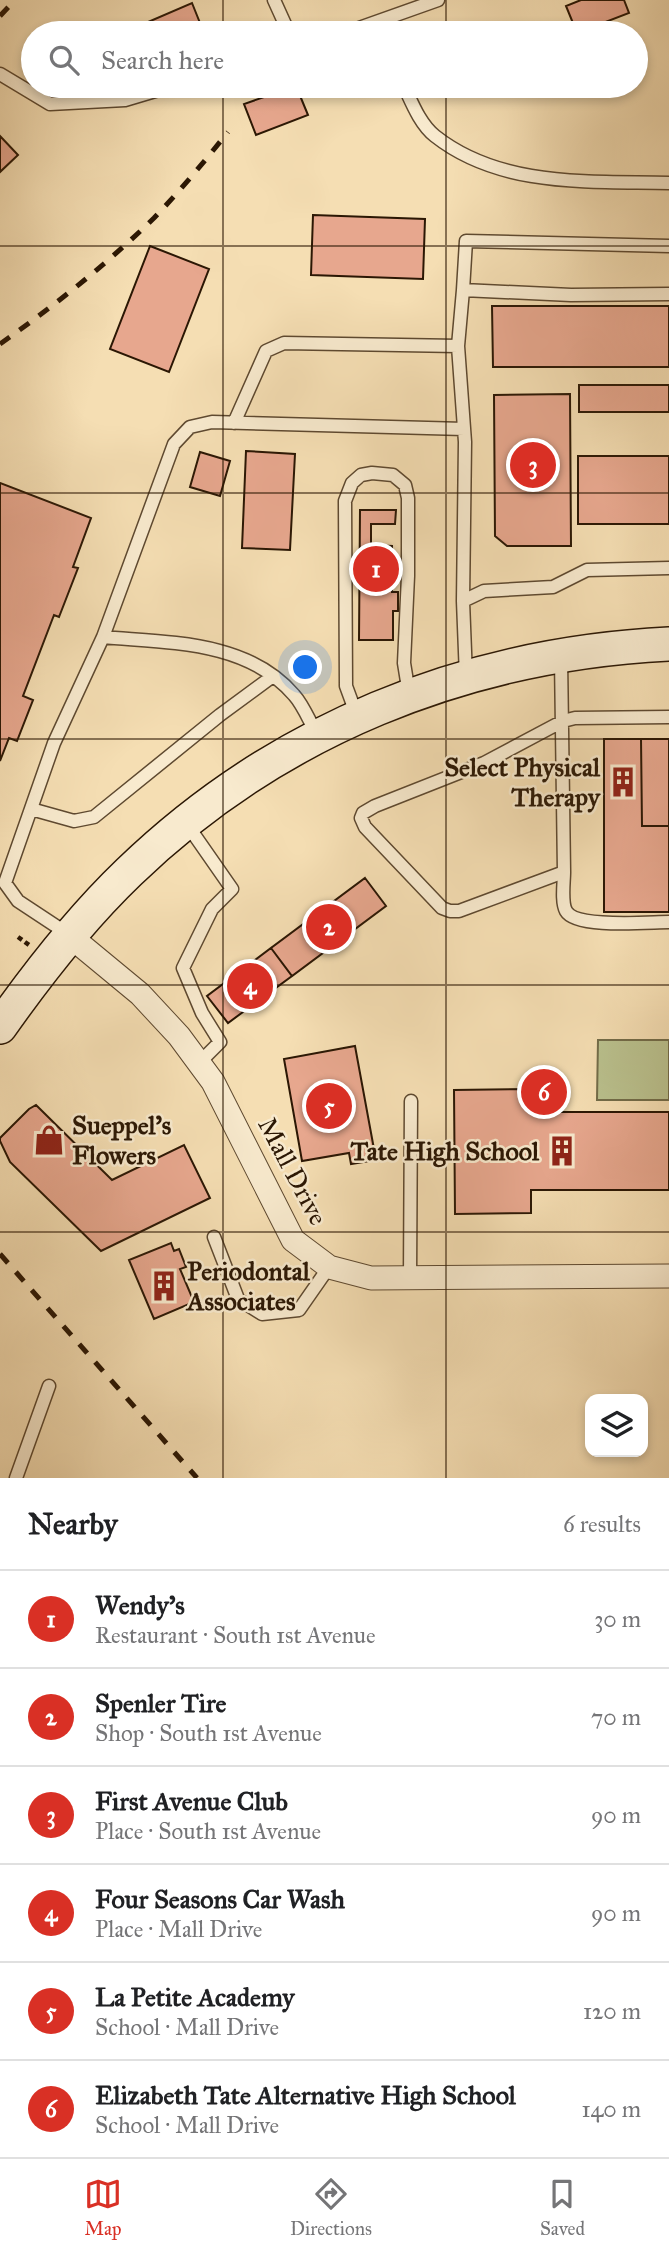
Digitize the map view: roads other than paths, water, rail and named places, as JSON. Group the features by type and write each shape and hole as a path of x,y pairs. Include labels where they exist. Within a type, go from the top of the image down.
{"main road":[{"path":"0,1027 40,972 128,873 186,823 246,778 357,717 409,695 497,668 561,655 669,644"}],"street":[{"name":"Mall Drive","path":"71,936 140,994 179,1036 213,1082 293,1240 330,1267 371,1279 669,1276"}],"lane":[{"path":"275,0 284,21"},
{"path":"394,21 438,0"},
{"path":"0,74 21,87"},
{"path":"40,98 50,104 132,98"},
{"path":"410,98 417,114 433,135 476,161 523,175 569,181 669,183"},
{"path":"466,677 463,601 464,429 458,346 466,241 669,246"},
{"path":"463,290 571,295 669,294"},
{"path":"234,423 266,351 284,343 458,346"},
{"path":"71,936 18,901 5,883 54,743 103,637 174,444 190,427 212,422 464,429"},
{"path":"357,717 346,686 345,501 352,483 361,475 393,475 405,485 408,498 404,663 409,695"},
{"path":"463,601 484,591 553,587 587,570 669,568"},
{"path":"103,637 211,648 249,661 273,676 295,696 318,737"},
{"path":"561,655 566,912 589,922 669,922"},
{"path":"31,809 74,821 94,817 220,715 273,676"},
{"path":"564,872 459,911 450,911 442,908 365,827 361,818 363,813 375,806 484,763 563,721 575,718 669,717"},
{"path":"186,823 232,889 212,909 183,968 202,1013 220,1042 199,1063"},
{"path":"410,1279 411,1101"},
{"path":"214,1237 238,1299 262,1314 299,1310 330,1267"},
{"path":"16,1478 49,1386"}],"railway":[{"path":"0,16 15,0"},
{"path":"0,344 118,252 154,218 228,132"},
{"path":"0,1254 197,1478"}],"place":[{"name":"First Avenue Club","path":"533,465"},
{"name":"Wendy's","path":"376,569"},
{"name":"Select Physical Therapy","path":"623,782"},
{"name":"Spenler Tire","path":"329,927"},
{"name":"Four Seasons Car Wash","path":"250,986"},
{"name":"Elizabeth Tate Alternative High School","path":"544,1092"},
{"name":"La Petite Academy","path":"329,1106"},
{"name":"Sueppel's Flowers","path":"49,1140"},
{"name":"Tate High School","path":"562,1151"},
{"name":"Periodontal Associates","path":"164,1286"}]}
